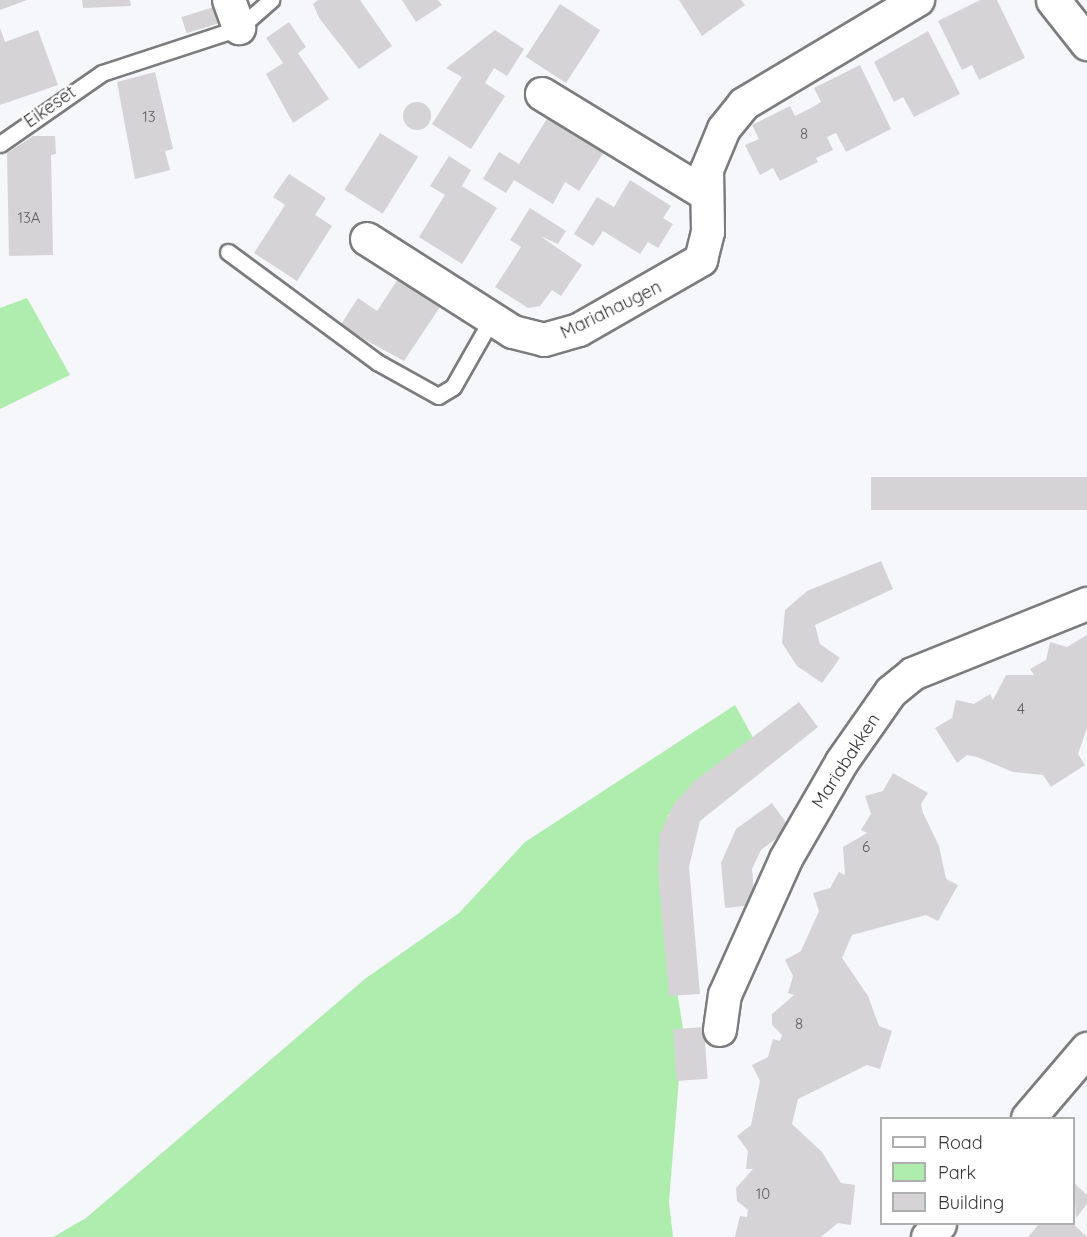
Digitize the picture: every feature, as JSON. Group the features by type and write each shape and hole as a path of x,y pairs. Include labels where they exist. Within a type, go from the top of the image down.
{"main road":[{"path":"1053,0 1087,43"},
{"path":"1030,1117 1087,1049"}],"street":[{"name":"Mariahaugen","path":"367,239 491,320 529,338 557,337 687,272 706,247 704,194 714,149 744,104 918,0"},
{"path":"542,94 704,194"},
{"name":"Mariabakken","path":"720,1030 725,995 786,859 842,762 891,693 913,674 1087,604"}],"lane":[{"path":"234,14 271,0"},
{"name":"Eikeset","path":"0,144 102,74 234,14"},
{"path":"228,252 377,362 438,396 453,387 491,320"}],"green space":[{"path":"27,298 70,375 0,409 0,308"},
{"path":"735,705 756,743 737,792 668,815 659,883 683,1028 669,1202 673,1237 53,1237 86,1218 366,978 459,913 525,842"}],"building":[{"path":"0,0 27,0 0,10"},
{"path":"82,0 130,0 131,6 83,8"},
{"path":"318,0 360,0 392,46 359,69 319,18 313,4"},
{"path":"402,0 438,0 442,5 416,22"},
{"path":"679,0 741,0 745,5 702,36"},
{"path":"980,0 997,0 1025,58 979,80 972,65 962,70 938,21"},
{"path":"560,4 600,30 566,83 526,57"},
{"path":"214,7 219,23 186,33 181,17"},
{"path":"289,22 306,47 298,53 329,99 293,123 266,74 283,63 266,38"},
{"path":"0,28 5,42 38,30 58,85 0,105"},
{"path":"495,30 524,49 507,76 494,68 485,83 505,96 471,149 432,124 462,77 446,68"},
{"path":"928,31 960,94 914,117 903,97 894,102 874,62"},
{"path":"860,65 891,129 846,152 836,133 827,137 833,150 816,158 818,162 780,181 773,168 760,175 745,145 759,139 752,125 790,106 795,116 811,108 821,102 814,88"},
{"path":"155,72 173,149 165,151 170,170 135,179 117,82"},
{"path":"417,102 427,106 431,116 427,126 417,130 407,126 403,116 407,106"},
{"path":"548,117 604,152 579,191 565,182 553,204 514,180 506,193 483,179 499,152 519,164"},
{"path":"380,133 418,157 383,214 344,190"},
{"path":"33,136 55,136 56,154 51,155 53,255 9,256 7,153"},
{"path":"449,156 471,170 462,186 497,208 462,264 419,237 445,195 430,186"},
{"path":"289,174 326,198 315,215 332,226 297,281 254,253 285,205 273,197"},
{"path":"630,180 671,206 663,218 673,224 658,248 648,242 640,254 603,231 593,246 574,234 597,197 614,207"},
{"path":"530,208 566,231 558,244 540,236 582,265 561,296 552,290 540,306 528,308 495,287 521,247 510,240"},
{"path":"398,279 440,307 404,361 340,326 358,298 377,311"},
{"path":"871,477 1087,477 1087,510 871,510"},
{"path":"881,561 893,589 815,625 820,644 840,658 822,683 797,666 782,643 785,610 807,591"},
{"path":"1087,635 1087,728 1078,754 1085,765 1051,787 1043,775 1013,772 977,757 967,755 957,763 935,728 952,718 956,700 974,704 990,694 993,700 1006,675 1034,675 1030,669 1046,660 1050,642 1067,647"},
{"path":"799,702 818,727 700,821 689,867 700,994 669,996 658,870 660,834 674,804 696,780"},
{"path":"893,773 928,793 921,804 923,813 939,846 946,879 958,885 938,921 926,915 852,935 842,958 868,996 879,1026 892,1031 880,1069 867,1065 798,1099 792,1124 822,1152 841,1183 855,1185 851,1225 838,1223 821,1237 735,1237 740,1216 747,1217 748,1210 737,1201 736,1188 753,1169 746,1169 748,1151 737,1136 751,1125 760,1081 752,1065 768,1057 773,1039 780,1041 782,1035 772,1025 772,1014 794,995 788,993 793,976 785,960 801,951 819,911 813,893 830,888 839,872 845,875 843,847 867,833 861,830 871,814 865,796 883,791"},
{"path":"772,803 790,828 761,850 752,869 755,905 725,908 721,863 736,829"},
{"path":"704,1027 708,1079 677,1081 673,1029"},
{"path":"1075,1184 1087,1195 1087,1204 1076,1218"},
{"path":"1038,1225 1074,1225 1087,1237 1028,1237"}]}
